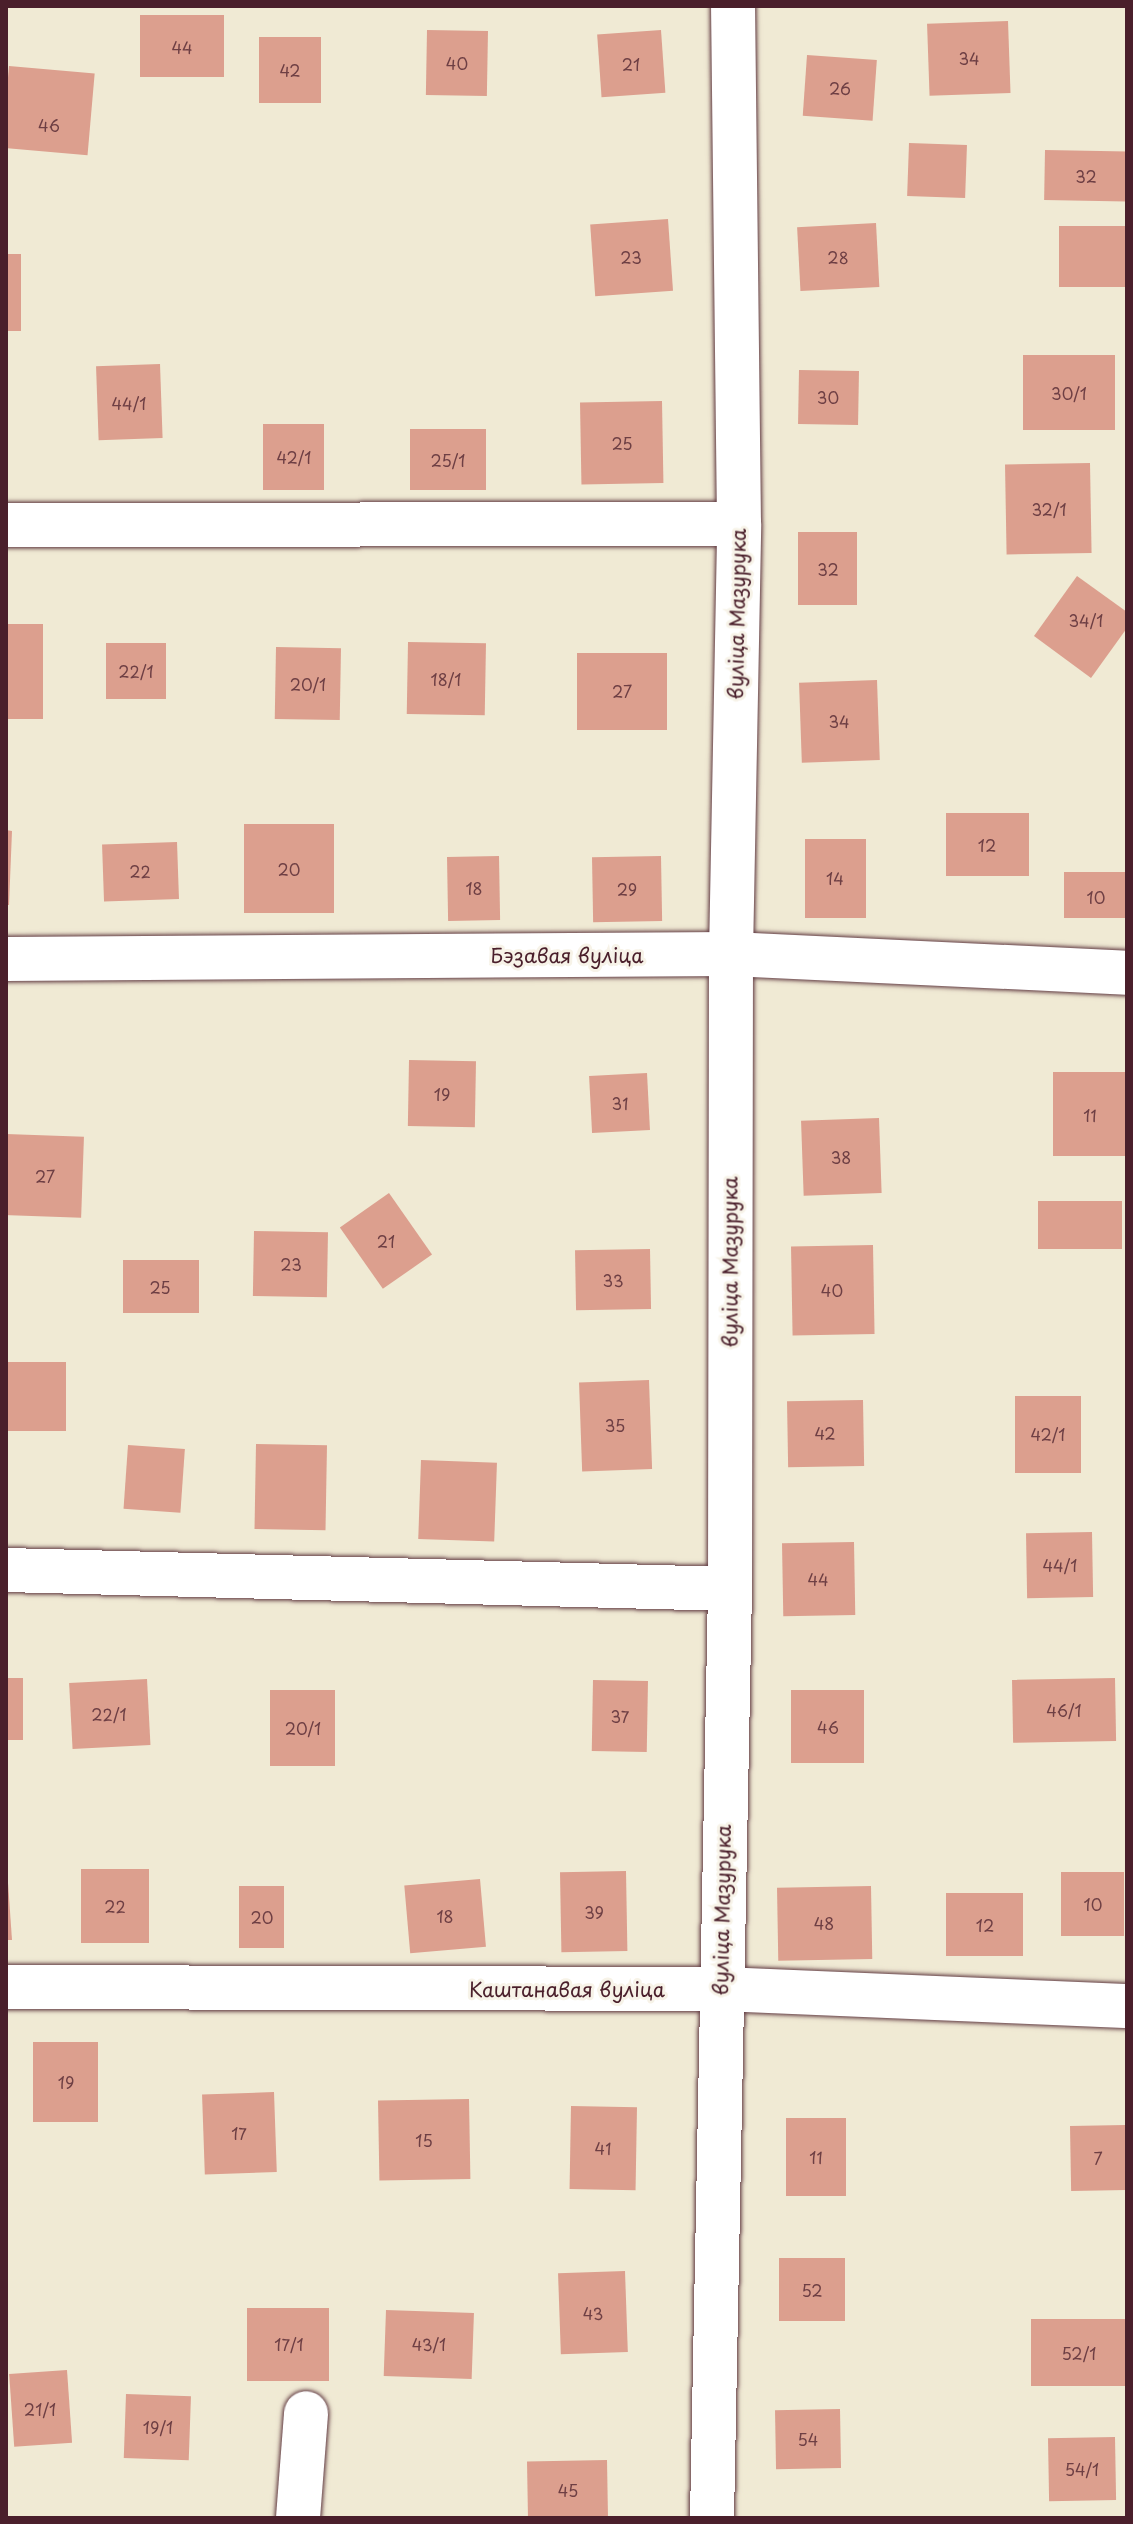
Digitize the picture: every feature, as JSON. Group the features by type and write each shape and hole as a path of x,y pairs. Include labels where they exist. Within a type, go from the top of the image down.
{"street":[{"name":"вуліца Мазурука","path":"712,2518 730,1589 731,954 739,524 733,6"},
{"path":"13,521 739,524"},
{"name":"Бэзавая вуліца","path":"6,959 731,954 1127,973"},
{"path":"6,1538 63,1571"},
{"path":"6,1570 730,1589"},
{"name":"Каштанавая вуліца","path":"6,1987 720,1989 1127,2006"},
{"path":"298,2518 306,2413"}],"building":[{"path":"140,15 224,15 224,77 140,77"},
{"path":"1008,21 1011,93 930,96 927,24"},
{"path":"427,30 488,31 487,96 426,95"},
{"path":"661,30 665,93 602,97 597,34"},
{"path":"259,37 321,37 321,103 259,103"},
{"path":"807,55 877,60 873,121 803,116"},
{"path":"9,66 95,73 88,155 6,148"},
{"path":"909,143 967,145 965,198 907,196"},
{"path":"1045,150 1127,151 1126,201 1044,200"},
{"path":"668,219 673,291 595,296 590,224"},
{"path":"876,223 879,287 800,291 797,227"},
{"path":"1059,226 1127,226 1127,287 1059,287"},
{"path":"6,254 21,254 21,331 6,331"},
{"path":"1023,355 1115,355 1115,430 1023,430"},
{"path":"160,364 163,438 99,440 96,366"},
{"path":"799,370 859,371 858,425 798,424"},
{"path":"662,401 663,483 581,484 580,402"},
{"path":"263,424 324,424 324,490 263,490"},
{"path":"410,429 486,429 486,490 410,490"},
{"path":"1090,463 1092,553 1007,554 1005,464"},
{"path":"798,532 857,532 857,605 798,605"},
{"path":"1077,576 1127,612 1127,628 1091,678 1034,636"},
{"path":"6,624 43,624 43,719 6,719"},
{"path":"408,642 486,643 485,715 407,714"},
{"path":"106,643 166,643 166,699 106,699"},
{"path":"276,647 341,648 340,720 275,719"},
{"path":"577,653 667,653 667,730 577,730"},
{"path":"877,680 880,760 802,763 799,683"},
{"path":"946,813 1029,813 1029,876 946,876"},
{"path":"244,824 334,824 334,913 244,913"},
{"path":"6,830 12,831 9,905 6,905"},
{"path":"805,839 866,839 866,918 805,918"},
{"path":"177,842 179,899 104,902 102,845"},
{"path":"499,856 500,920 448,921 447,857"},
{"path":"661,856 662,921 593,922 592,857"},
{"path":"1064,872 1127,872 1127,918 1064,918"},
{"path":"409,1060 476,1061 475,1127 408,1126"},
{"path":"1053,1072 1127,1072 1127,1156 1053,1156"},
{"path":"647,1073 650,1130 592,1133 589,1076"},
{"path":"879,1118 882,1193 804,1196 801,1121"},
{"path":"6,1134 84,1137 81,1218 6,1215"},
{"path":"389,1193 432,1254 383,1289 340,1227"},
{"path":"1038,1201 1122,1201 1122,1249 1038,1249"},
{"path":"254,1231 328,1232 327,1297 253,1296"},
{"path":"873,1245 875,1334 793,1335 791,1246"},
{"path":"650,1249 651,1309 576,1310 575,1250"},
{"path":"123,1260 199,1260 199,1313 123,1313"},
{"path":"6,1362 66,1362 66,1431 6,1431"},
{"path":"649,1380 652,1469 582,1471 579,1382"},
{"path":"1015,1396 1081,1396 1081,1473 1015,1473"},
{"path":"863,1400 864,1466 788,1467 787,1401"},
{"path":"256,1444 327,1445 326,1530 255,1529"},
{"path":"128,1445 185,1449 180,1513 124,1509"},
{"path":"421,1460 497,1463 494,1542 418,1539"},
{"path":"1092,1532 1093,1597 1027,1598 1026,1533"},
{"path":"854,1542 855,1615 783,1616 782,1543"},
{"path":"6,1678 23,1678 23,1740 6,1740"},
{"path":"1115,1678 1116,1741 1013,1743 1012,1680"},
{"path":"147,1679 150,1745 73,1749 69,1683"},
{"path":"593,1680 648,1681 647,1752 592,1751"},
{"path":"270,1690 335,1690 335,1766 270,1766"},
{"path":"791,1690 864,1690 864,1763 791,1763"},
{"path":"6,1854 12,1940 6,1940"},
{"path":"81,1869 149,1869 149,1943 81,1943"},
{"path":"626,1871 627,1951 561,1952 560,1872"},
{"path":"1061,1872 1124,1872 1124,1936 1061,1936"},
{"path":"480,1879 486,1947 410,1953 404,1886"},
{"path":"239,1886 284,1886 284,1948 239,1948"},
{"path":"871,1886 872,1959 778,1961 777,1888"},
{"path":"946,1893 1023,1893 1023,1956 946,1956"},
{"path":"33,2042 98,2042 98,2122 33,2122"},
{"path":"274,2092 277,2172 205,2174 202,2095"},
{"path":"469,2099 470,2179 379,2181 378,2101"},
{"path":"571,2106 637,2107 636,2190 570,2189"},
{"path":"786,2118 846,2118 846,2196 786,2196"},
{"path":"1125,2125 1126,2190 1071,2191 1070,2126"},
{"path":"779,2258 845,2258 845,2321 779,2321"},
{"path":"625,2271 628,2352 561,2354 558,2273"},
{"path":"247,2308 329,2308 329,2381 247,2381"},
{"path":"386,2310 474,2313 472,2379 384,2376"},
{"path":"1031,2319 1127,2319 1127,2386 1031,2386"},
{"path":"67,2370 72,2443 14,2447 9,2374"},
{"path":"126,2394 191,2396 189,2460 124,2458"},
{"path":"840,2409 841,2468 776,2469 775,2410"},
{"path":"1115,2437 1116,2500 1049,2501 1048,2438"},
{"path":"607,2460 608,2518 528,2518 527,2461"}]}
